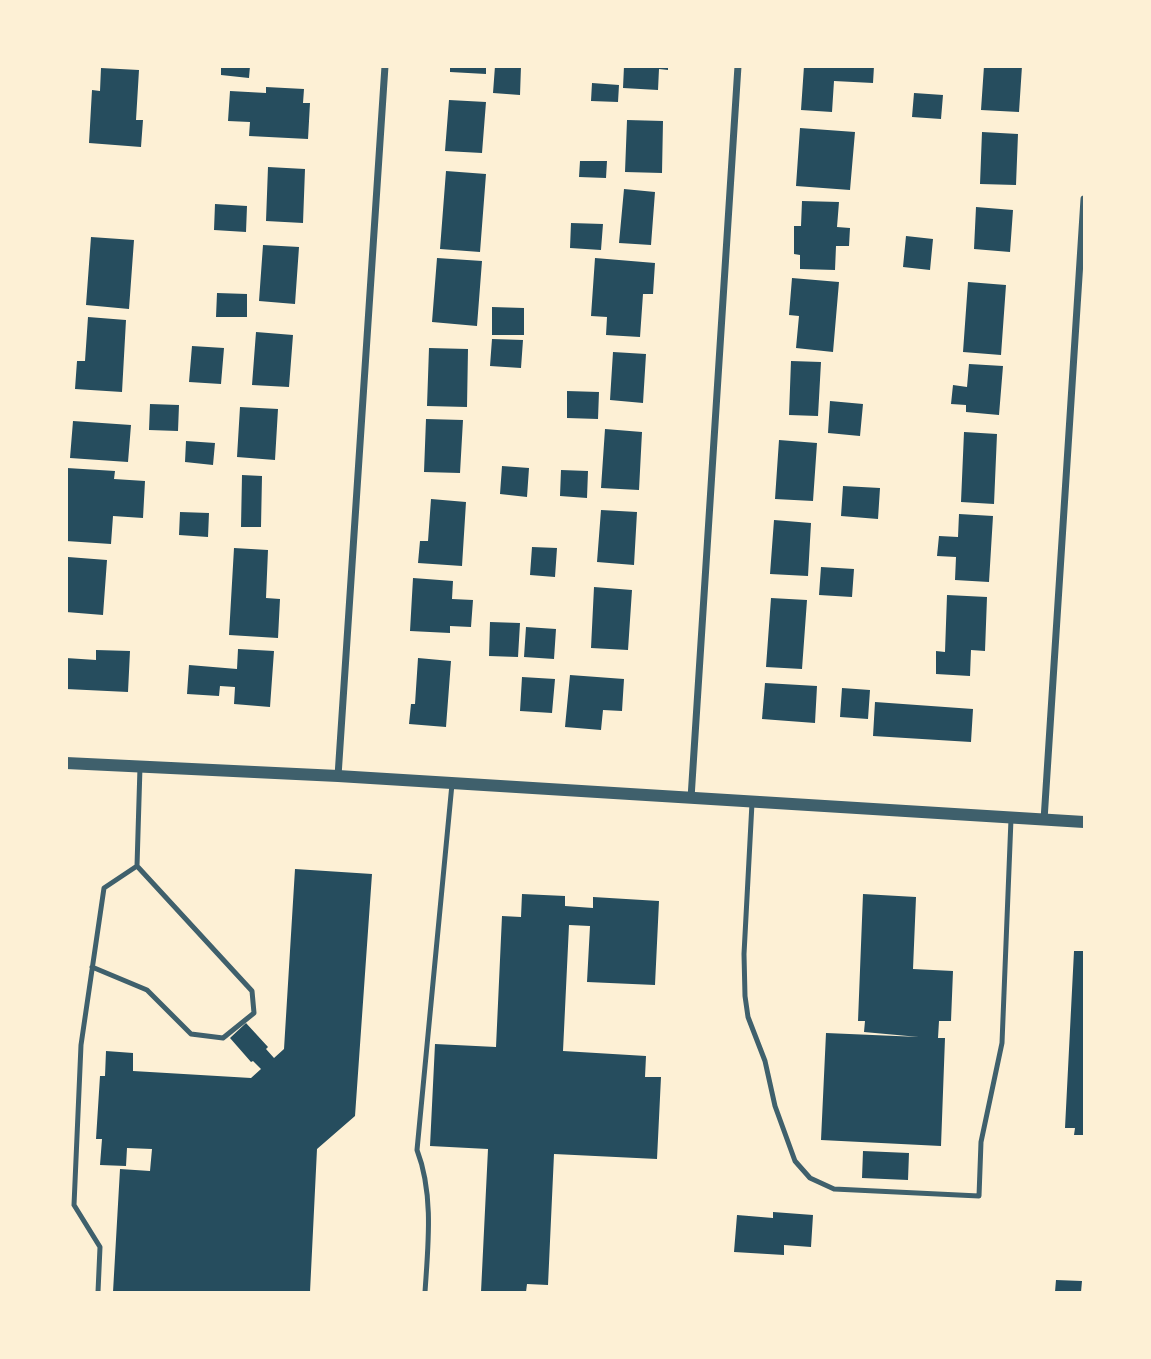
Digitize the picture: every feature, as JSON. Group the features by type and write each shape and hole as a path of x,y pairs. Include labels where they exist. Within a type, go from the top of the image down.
{"street":[{"path":"338,776 385,66"},
{"path":"691,799 738,66"},
{"path":"1044,821 1084,199"},
{"path":"66,763 338,776 1084,822"}],"lane":[{"path":"92,967 146,989 191,1034 223,1038 254,1013 252,991 137,866 140,767"},
{"path":"425,1293 429,1237 424,1168 417,1150 452,784"},
{"path":"752,803 744,954 748,1017 765,1062 775,1106 796,1161 810,1178 834,1189 979,1196 981,1142 999,1062 1003,1023 1011,819"},
{"path":"98,1293 100,1247 75,1205 81,1045 104,887 137,866"}],"building":[{"path":"221,66 250,66 249,78 221,75"},
{"path":"450,66 486,66 486,74 450,72"},
{"path":"495,66 521,66 520,95 493,93"},
{"path":"624,66 668,66 668,70 659,69 658,90 623,88"},
{"path":"804,66 874,66 873,83 834,81 832,112 801,110"},
{"path":"984,66 1022,66 1019,112 981,110"},
{"path":"101,68 139,70 136,120 143,120 141,147 89,143 92,90 100,91"},
{"path":"592,83 619,85 618,102 591,101"},
{"path":"266,87 304,89 303,103 310,103 308,139 249,136 250,122 228,121 230,91 266,93"},
{"path":"914,93 943,95 941,119 912,117"},
{"path":"449,100 486,102 482,153 445,151"},
{"path":"627,120 663,121 662,173 625,172"},
{"path":"800,128 855,132 850,190 796,186"},
{"path":"982,132 1018,134 1016,185 980,184"},
{"path":"580,161 607,161 606,178 579,177"},
{"path":"268,167 305,169 303,223 266,221"},
{"path":"446,171 486,174 480,252 440,249"},
{"path":"624,189 655,192 651,245 619,243"},
{"path":"802,201 839,202 837,227 850,228 849,246 836,246 835,270 800,269 800,255 794,254 794,226 801,226"},
{"path":"215,204 247,206 246,232 214,230"},
{"path":"976,207 1013,210 1010,252 974,249"},
{"path":"571,223 603,224 601,250 570,248"},
{"path":"906,236 933,239 930,270 903,267"},
{"path":"91,237 134,240 129,309 86,305"},
{"path":"263,245 299,247 295,304 259,301"},
{"path":"437,258 482,261 477,326 432,322"},
{"path":"595,258 655,263 653,294 643,294 640,337 606,335 607,317 591,316"},
{"path":"792,278 839,282 833,352 796,348 799,316 789,315"},
{"path":"968,282 1006,285 1001,355 963,352"},
{"path":"217,293 247,294 247,317 216,317"},
{"path":"492,307 524,308 524,335 492,335"},
{"path":"88,317 126,320 122,392 75,389 77,361 85,361"},
{"path":"256,332 293,335 289,387 252,385"},
{"path":"492,339 523,340 521,368 490,366"},
{"path":"192,346 224,348 221,384 189,382"},
{"path":"429,348 468,349 467,407 427,406"},
{"path":"613,352 646,354 643,403 610,400"},
{"path":"791,361 821,362 818,416 789,415"},
{"path":"969,364 1003,366 999,415 966,412 966,405 951,404 953,385 967,387"},
{"path":"567,391 599,392 598,419 567,418"},
{"path":"830,401 863,404 860,436 828,433"},
{"path":"150,404 179,405 178,431 149,430"},
{"path":"240,407 278,409 275,460 237,457"},
{"path":"426,419 463,420 460,473 424,472"},
{"path":"73,421 131,425 128,462 70,458"},
{"path":"605,429 642,432 639,490 601,488"},
{"path":"964,432 997,434 994,504 961,502"},
{"path":"779,440 817,443 813,501 775,499"},
{"path":"186,441 215,443 213,465 185,462"},
{"path":"502,466 529,468 527,497 500,494"},
{"path":"67,468 115,471 114,479 145,481 143,518 113,516 111,544 66,541"},
{"path":"561,470 588,471 587,498 560,496"},
{"path":"242,475 262,476 261,527 241,527"},
{"path":"843,486 880,488 878,519 841,516"},
{"path":"431,499 466,502 462,566 418,563 420,541 428,541"},
{"path":"601,510 637,512 634,565 597,562"},
{"path":"180,512 209,513 208,537 179,535"},
{"path":"959,514 993,516 989,582 955,580 956,557 937,556 939,536 958,537"},
{"path":"774,520 811,523 808,576 770,574"},
{"path":"532,547 557,548 555,577 530,575"},
{"path":"234,548 268,550 266,598 280,599 278,638 229,635"},
{"path":"68,557 107,560 103,615 66,612"},
{"path":"821,567 854,569 852,597 819,595"},
{"path":"413,578 453,581 452,599 473,600 471,627 450,626 450,633 410,631"},
{"path":"594,587 632,590 628,650 591,648"},
{"path":"947,595 987,597 985,651 971,650 970,676 936,674 936,651 945,652"},
{"path":"771,598 807,600 802,669 766,667"},
{"path":"490,622 520,623 518,657 489,656"},
{"path":"526,627 556,629 554,659 524,657"},
{"path":"238,649 274,651 270,707 234,704 235,687 220,686 219,696 187,694 189,665 237,669"},
{"path":"96,650 130,651 128,692 66,689 66,658 96,660"},
{"path":"418,658 451,661 446,727 409,724 411,704 415,704"},
{"path":"570,675 624,679 622,711 603,710 601,730 565,727"},
{"path":"522,677 555,679 552,713 520,711"},
{"path":"765,683 817,686 815,723 762,719"},
{"path":"842,688 870,690 868,719 840,717"},
{"path":"875,702 973,709 971,742 873,736"},
{"path":"295,869 372,874 355,1116 317,1149 310,1292 113,1292 120,1169 150,1171 152,1149 127,1148 126,1166 100,1165 102,1139 96,1139 100,1076 105,1076 106,1051 133,1053 133,1071 251,1078 261,1069 251,1062 230,1038 246,1023 268,1047 266,1049 274,1058 284,1049"},
{"path":"522,894 565,896 565,906 593,908 593,897 659,901 655,985 587,982 590,926 569,925 563,1051 646,1056 645,1077 661,1077 657,1159 554,1154 548,1285 527,1284 526,1292 481,1292 488,1149 430,1146 435,1044 496,1047 502,916 521,917"},
{"path":"863,894 916,897 913,969 953,971 951,1021 939,1021 938,1038 945,1038 941,1146 821,1140 826,1033 919,1037 864,1032 865,1021 858,1021"},
{"path":"1074,951 1084,951 1084,1135 1074,1135 1075,1128 1065,1128"},
{"path":"863,1151 909,1153 908,1180 862,1178"},
{"path":"773,1212 813,1215 811,1247 784,1245 784,1255 734,1252 737,1215 773,1218"},
{"path":"1056,1280 1082,1281 1081,1292 1055,1292"}]}
